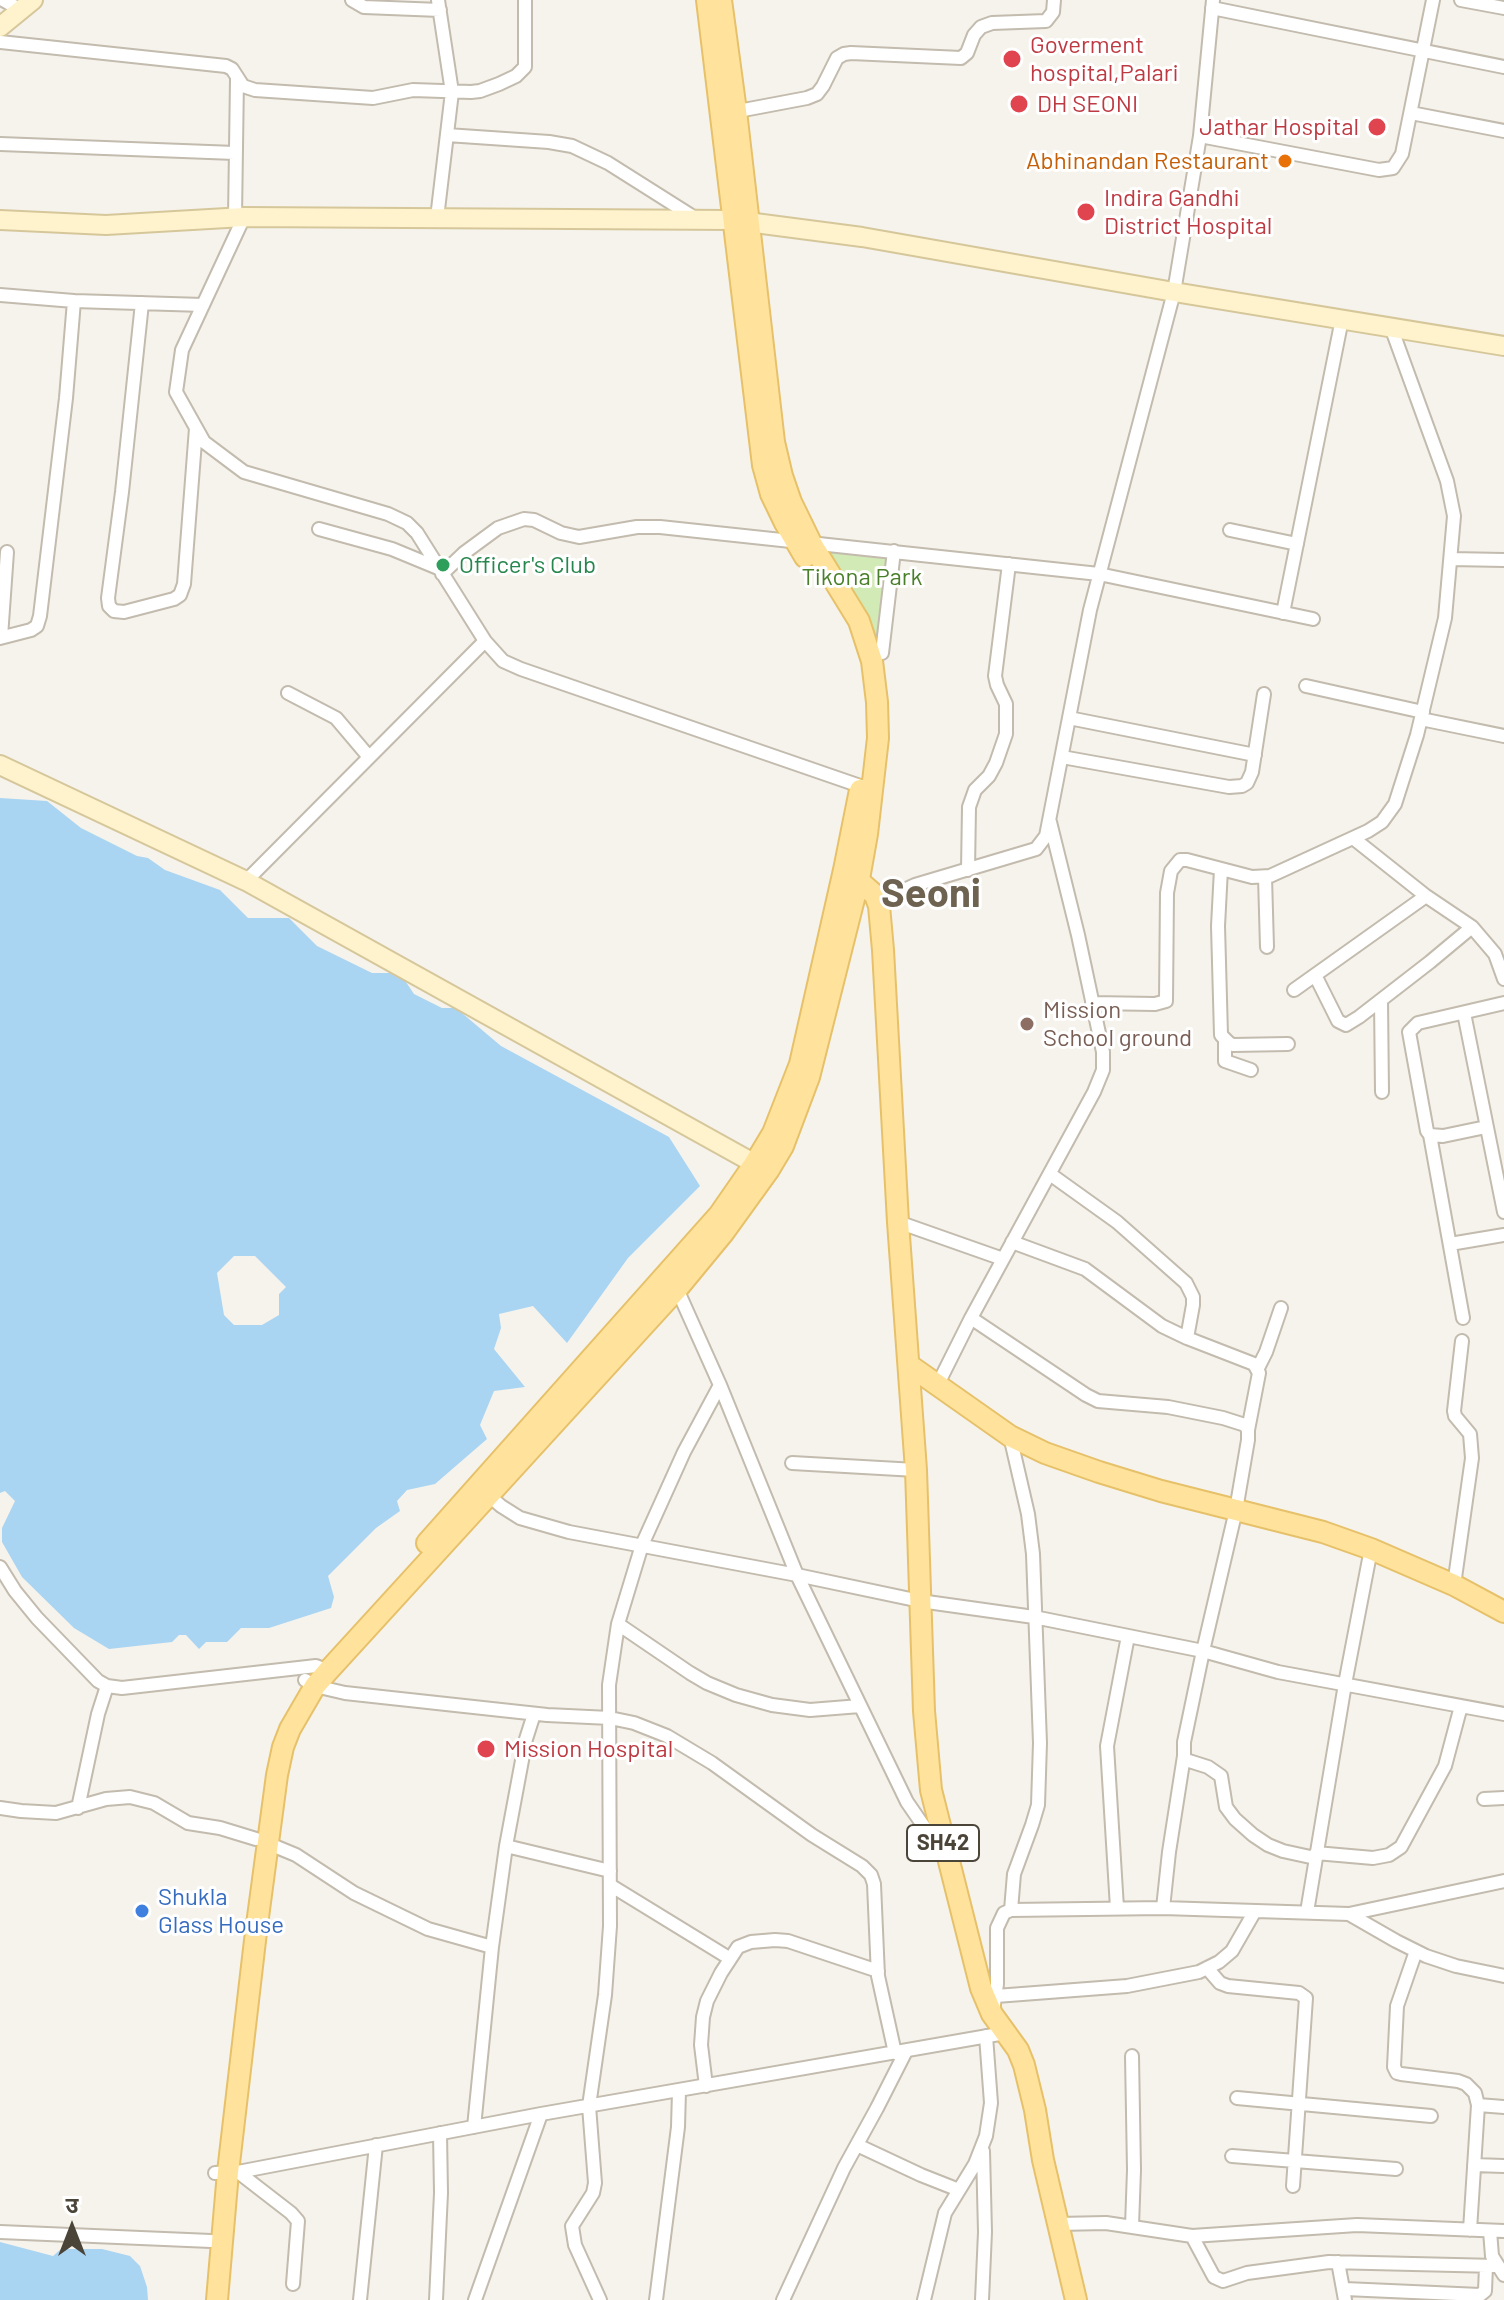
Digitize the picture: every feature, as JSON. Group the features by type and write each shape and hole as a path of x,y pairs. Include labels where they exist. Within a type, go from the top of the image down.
{"main road":[{"path":"707,0 729,112"},
{"path":"217,2300 243,1931 262,1841 268,1765 283,1716 483,1490 719,1215 783,1146 819,1044 866,788 867,720 861,660 850,633 803,542 771,494 763,465 721,0"},
{"path":"852,874 875,895 879,906 909,1365 1010,1436 1045,1453 1099,1472 1323,1532 1454,1585 1504,1612"},
{"path":"483,1490 677,1289 724,1232 762,1167"},
{"name":"SH42","path":"909,1365 916,1470 924,1711 936,1814 981,1988 994,2005 996,2035 1018,2050 1030,2086 1043,2160 1076,2300"},
{"path":"206,2300 211,2241 227,2172"}],"street":[{"path":"3,0 27,5"},
{"path":"352,0 364,7 439,5 452,92 437,218"},
{"path":"0,42 216,65 232,69 243,86 255,90 373,98 413,90 480,91 499,84 525,67 525,0"},
{"path":"729,112 817,94 837,58 844,54 961,58 967,53 976,30 992,23 1046,21 1053,12 1054,0"},
{"path":"1200,136 1385,170 1393,168 1400,160 1433,0"},
{"path":"1461,0 1504,8"},
{"path":"879,906 905,889 1036,849 1046,836 1099,574 1174,292 1200,136 1212,4 1504,67"},
{"path":"0,27 27,5"},
{"path":"237,76 235,153 239,217 182,350 176,392 204,442 244,472 388,514 407,523 417,533 485,641 503,661 866,788"},
{"path":"1411,113 1504,131"},
{"path":"447,135 572,146 608,163 698,220"},
{"path":"0,144 235,153"},
{"path":"0,220 106,225 239,217 740,221 862,237 1504,346"},
{"path":"0,295 203,305"},
{"path":"7,552 1,638 31,630 37,626 40,616 74,301"},
{"path":"142,303 108,598 109,606 114,611 137,609 180,595 184,584 196,428"},
{"path":"1283,613 1342,319"},
{"path":"1092,1003 1155,1004 1166,1001 1166,904 1171,871 1180,860 1252,877 1281,873 1382,822 1391,812 1402,788 1445,618 1454,516 1452,500 1391,327"},
{"path":"440,571 498,528 524,519 579,537 637,527 660,527 1099,574 1313,619"},
{"path":"319,529 392,549 440,571"},
{"path":"1230,530 1297,544"},
{"path":"882,653 894,551"},
{"path":"1451,559 1504,560"},
{"path":"968,870 969,807 975,790 989,776 996,763 1006,734 1006,704 995,676 1009,564"},
{"path":"246,881 485,641"},
{"path":"1306,686 1504,736"},
{"path":"288,693 336,718 369,757"},
{"path":"1062,757 1242,786 1249,779 1255,755 1264,694"},
{"path":"1069,718 1255,755"},
{"path":"0,765 246,881 762,1167"},
{"path":"938,1384 1103,1070 1103,1052 1050,820"},
{"path":"1353,838 1426,896 1472,927 1495,954 1504,979"},
{"path":"1221,869 1218,926 1221,1035 1233,1045 1288,1044"},
{"path":"1265,877 1267,947"},
{"path":"1294,990 1426,896"},
{"path":"1315,975 1338,1021 1346,1025 1472,927"},
{"path":"1381,1000 1382,1092"},
{"path":"1463,1318 1409,1032 1418,1023 1504,1003"},
{"path":"1464,1013 1504,1212"},
{"path":"1225,1040 1225,1061 1251,1070"},
{"path":"1430,1135 1443,1136 1486,1127"},
{"path":"1050,1174 1117,1222 1186,1283 1193,1297 1187,1338"},
{"path":"898,1222 1003,1259"},
{"path":"1450,1244 1504,1235"},
{"path":"1012,1242 1085,1269 1162,1326 1246,1360 1258,1368"},
{"path":"677,1289 720,1385 797,1575 907,1802 945,1850"},
{"path":"1163,1908 1184,1742 1236,1510 1258,1368 1281,1308"},
{"path":"971,1318 1098,1401 1168,1407 1223,1418 1245,1425 1248,1430"},
{"path":"1454,1585 1472,1458 1470,1434 1454,1411 1462,1341"},
{"path":"600,2300 572,2235 575,2220 593,2193 595,2183 589,2106 605,1995 610,1926 609,1685 618,1624 642,1545 684,1452 720,1385"},
{"path":"1010,1436 1033,1554 1040,1781 1038,1805 1014,1874 1011,1910"},
{"path":"792,1463 916,1470"},
{"path":"483,1490 520,1518 569,1532 920,1601 1034,1617 1203,1651 1278,1672 1504,1714"},
{"path":"1307,1912 1371,1549"},
{"path":"0,1567 37,1618 98,1681 107,1686 122,1688 316,1676 345,1693 534,1714 610,1718 634,1723 667,1736 712,1763 812,1835 862,1866 871,1875 874,1884 878,1971 900,2052 783,2300"},
{"path":"618,1624 690,1673 736,1695 772,1705 810,1710 860,1706"},
{"path":"1117,1908 1107,1746 1128,1636"},
{"path":"78,1808 107,1686"},
{"path":"1184,1756 1186,1760 1208,1767 1221,1776 1226,1807 1235,1819 1253,1835 1276,1848 1316,1856 1373,1858 1389,1855 1401,1847 1445,1766 1461,1706"},
{"path":"474,2127 492,1947 506,1846 526,1739 534,1714"},
{"path":"0,1808 40,1813 67,1812 119,1797 143,1799 188,1823 220,1828 296,1855 354,1893 428,1929 492,1947"},
{"path":"1484,1799 1504,1798"},
{"path":"506,1846 610,1871"},
{"path":"1255,1911 1232,1951 1207,1968 1127,1986 994,2005 997,1928 1004,1913 1011,1910 1163,1908 1349,1914 1504,1881"},
{"path":"610,1885 729,1958"},
{"path":"1349,1914 1416,1951 1456,1966 1504,1976"},
{"path":"706,2086 701,2045 707,2001 729,1958 743,1944 775,1940 807,1946 878,1971"},
{"path":"1416,1951 1397,2006 1395,2071 1462,2082 1475,2093 1478,2105 1470,2230"},
{"path":"1207,1968 1220,1983 1228,1986 1299,1993 1306,1998 1293,2186"},
{"path":"227,2172 996,2035 991,2103 983,2145 985,2232 982,2300"},
{"path":"1132,2056 1132,2226"},
{"path":"656,2300 678,2127 679,2091"},
{"path":"1237,2098 1431,2116"},
{"path":"1478,2105 1504,2107"},
{"path":"475,2300 541,2114"},
{"path":"436,2300 441,2193 440,2133"},
{"path":"360,2300 376,2145"},
{"path":"857,2145 959,2190"},
{"path":"924,2300 945,2213 983,2145"},
{"path":"1232,2156 1396,2169"},
{"path":"1474,2165 1504,2166"},
{"path":"227,2172 291,2213 298,2221 293,2284"},
{"path":"1058,2224 1106,2223 1192,2236 1336,2225 1504,2231"},
{"path":"1338,2262 1345,2294 1469,2298 1485,2291 1496,2269 1490,2251 1490,2231"},
{"path":"0,2232 211,2241"},
{"path":"1192,2236 1214,2277 1223,2281 1247,2273 1338,2262 1496,2269"}],"green space":[{"name":"Tikona Park","path":"816,546 892,554 874,650"}],"water":[{"path":"0,798 47,801 81,828 137,856 148,858 165,870 220,890 248,918 289,918 317,946 372,973 400,973 414,994 442,1008 456,1008 501,1046 669,1137 700,1186 628,1258 567,1343 533,1306 499,1314 501,1328 494,1349 525,1387 494,1391 480,1425 487,1439 435,1484 407,1490 397,1501 400,1511 376,1528 328,1576 334,1597 331,1608 269,1628 241,1628 227,1642 206,1642 199,1649 186,1635 179,1635 172,1642 109,1649 74,1628 22,1577 2,1542 2,1528 15,1501 5,1491 0,1493","holes":["234,1256 255,1256 286,1287 279,1294 279,1315 262,1325 234,1325 224,1315 217,1273"]},
{"path":"0,2242 53,2256 61,2249 102,2249 130,2256 140,2266 148,2300 0,2300"}],"place":[{"name":"Goverment hospital,Palari","path":"1012,59"},
{"name":"DH SEONI","path":"1019,104"},
{"name":"Jathar Hospital","path":"1377,127"},
{"name":"Abhinandan Restaurant","path":"1285,161"},
{"name":"Indira Gandhi District Hospital","path":"1086,212"},
{"name":"Officer's Club","path":"443,565"},
{"name":"Mission School ground","path":"1027,1024"},
{"name":"Mission Hospital","path":"486,1749"},
{"name":"Shukla Glass House","path":"142,1911"}],"district":[{"name":"Seoni","path":"931,894"}]}
